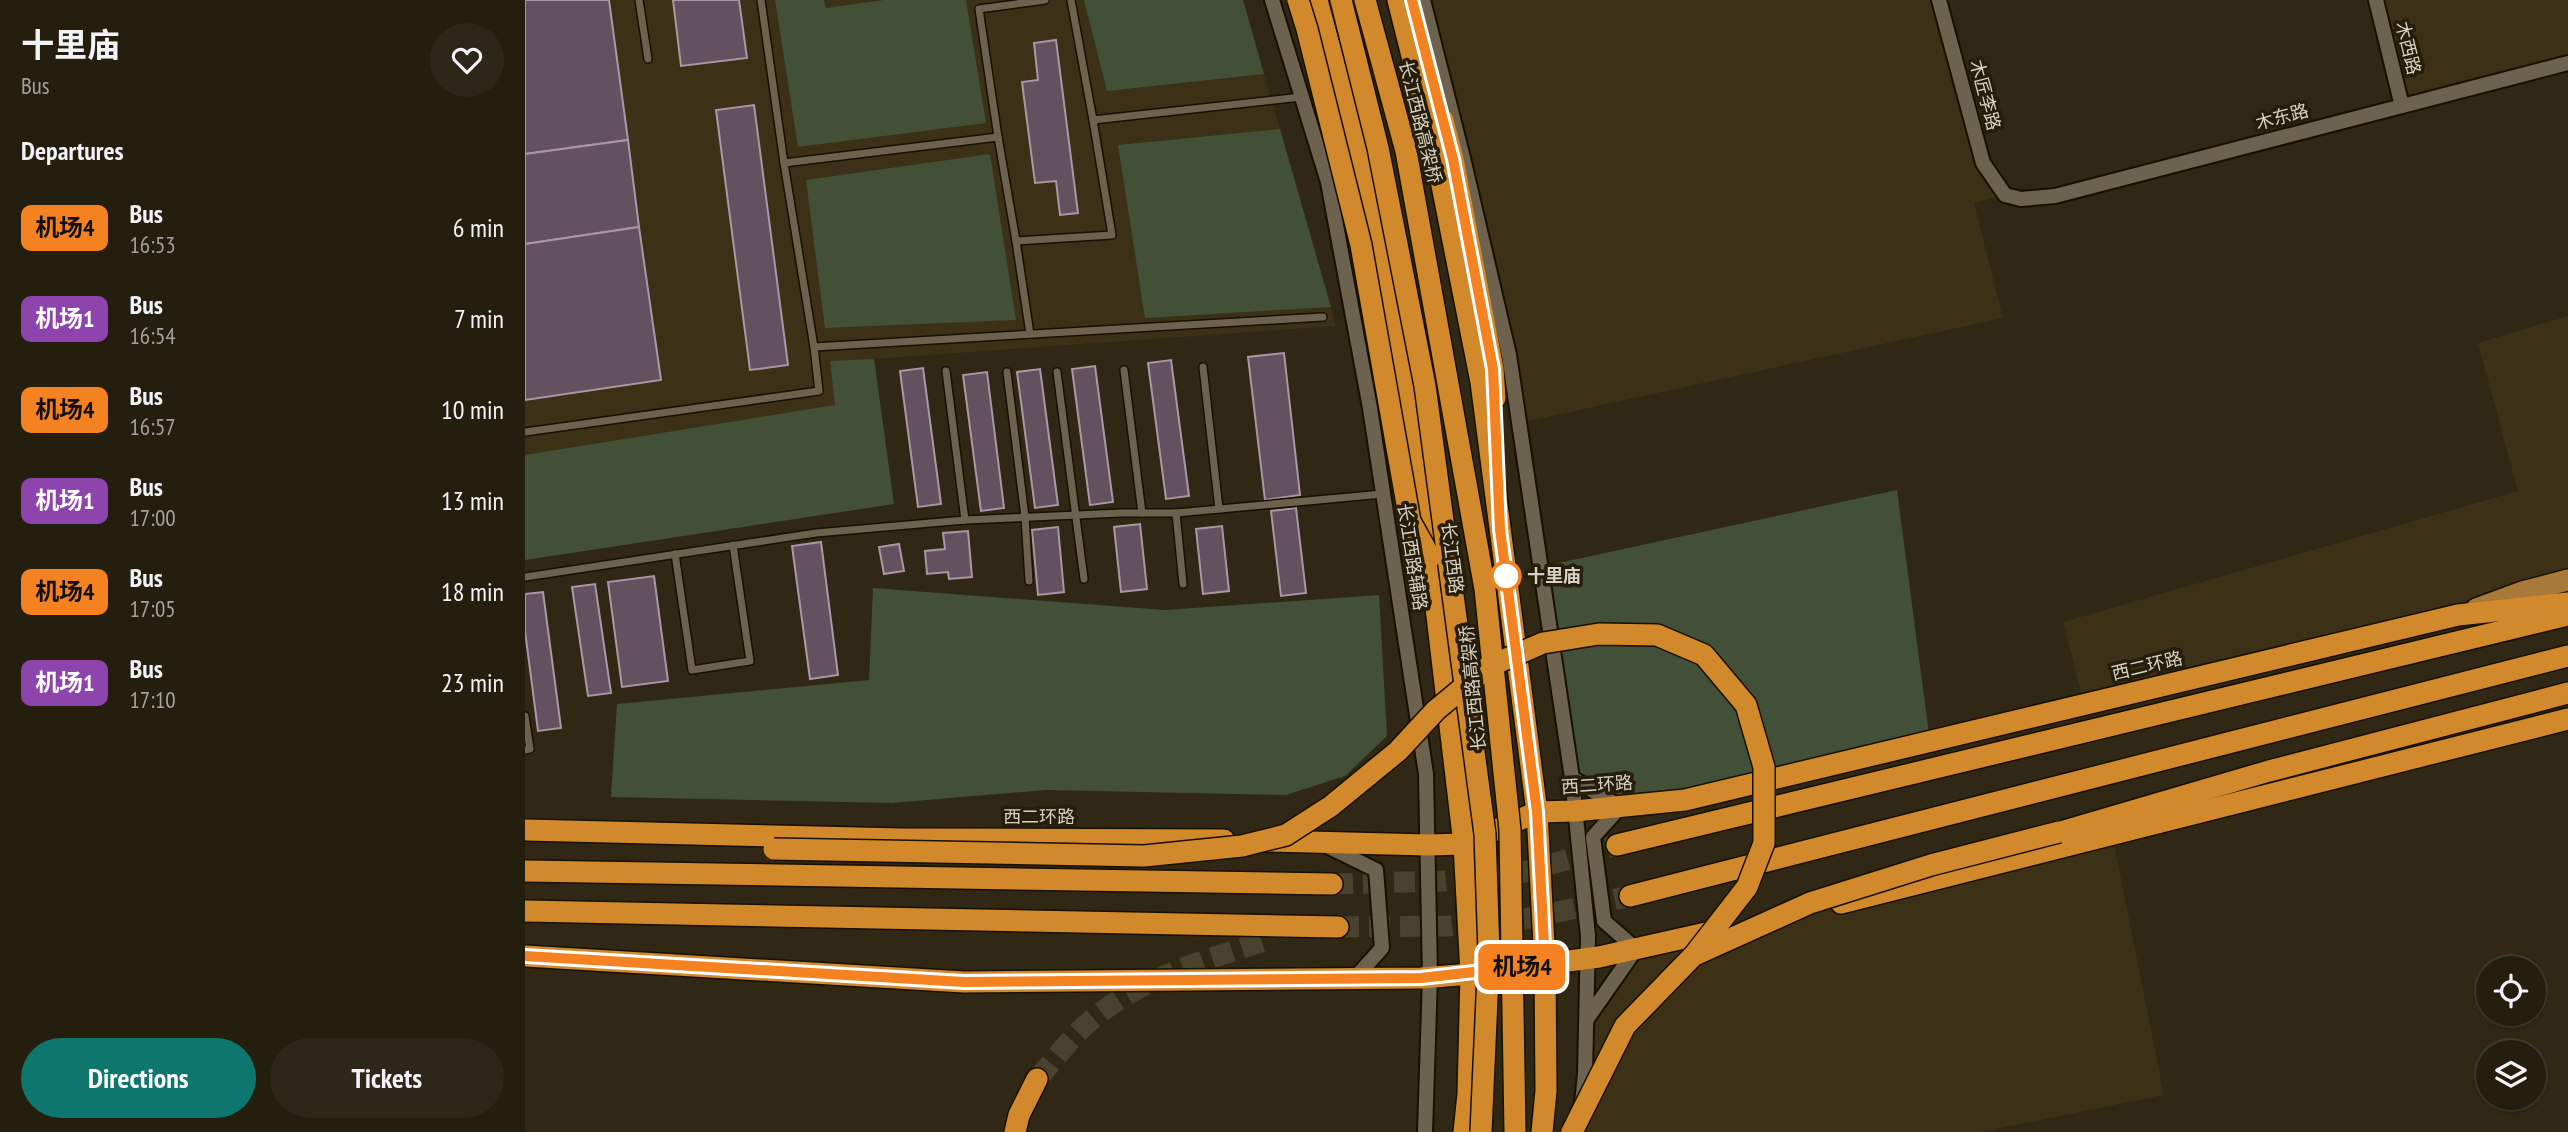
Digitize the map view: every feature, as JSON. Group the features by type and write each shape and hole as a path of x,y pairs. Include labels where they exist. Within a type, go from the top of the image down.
{"highway":[{"path":"1298,0 1361,245 1410,521 1430,557"},
{"name":"长江西路","path":"1317,0 1356,145 1405,383 1430,557 1464,844 1471,974 1468,1094 1464,1132"},
{"name":"长江西路高架桥","path":"1341,0 1378,148 1425,386 1485,834 1489,953 1480,1126"},
{"name":"长江西路高架桥","path":"1365,0 1406,151 1485,589 1510,830 1515,1132"},
{"path":"1398,0 1433,140 1481,382 1537,812 1545,964 1546,1091 1542,1132"},
{"path":"1412,0 1453,159 1493,369 1500,529"},
{"path":"2458,615 2568,603"},
{"name":"西二环路","path":"525,830 901,839 1464,844 1537,812 1685,800 2458,615"},
{"path":"1617,845 2568,615"},
{"path":"525,842 1144,856 1242,846 1286,835 1331,806 1398,751 1436,710 1488,667 1543,643 1599,634 1657,635 1704,655 1746,705 1764,767 1764,843 1747,887 1695,954 1625,1026 1572,1132"},
{"path":"1630,896 2568,656"},
{"path":"1695,954 1810,903 1931,865 2059,832 2269,771 2568,693"},
{"path":"525,956 964,982 1355,979 1471,974 1636,949 1838,904 2568,719"},
{"path":"525,871 1332,884"},
{"path":"525,911 1338,927"},
{"path":"1264,941 1312,926"},
{"path":"1015,1132 1019,1115 1037,1079"}],"main road":[{"name":"西二环路","path":"2458,615 2522,592 2568,580"}],"street":[{"name":"长江西路辅路","path":"1272,0 1328,181 1370,408 1426,774 1430,977 1425,1132"},
{"path":"1423,0 1509,355 1572,778 1588,936 1585,1074 1579,1132"},
{"name":"木匠李路","path":"1939,0 1983,163 2005,195"},
{"name":"木西路","path":"2376,0 2402,106"},
{"name":"木东路","path":"2005,195 2021,199 2055,196 2568,63"},
{"path":"1572,778 1620,807 1593,837 1604,921 1636,949 1586,1020"},
{"path":"1322,843 1376,870 1382,948 1355,979"}],"lane":[{"path":"639,0 647,59"},
{"path":"525,432 819,391 761,0"},
{"path":"1030,334 979,9 1045,0"},
{"path":"1016,241 1112,236 1071,0"},
{"path":"1093,120 1302,97"},
{"path":"784,163 998,137"},
{"path":"814,347 1323,317"},
{"path":"1203,367 1219,509"},
{"path":"1124,370 1142,513"},
{"path":"946,371 965,520"},
{"path":"1007,372 1025,517 1029,582"},
{"path":"1057,372 1084,579"},
{"path":"525,577 816,533 965,520 1175,513 1383,494"},
{"path":"1175,513 1183,584"},
{"path":"675,554 692,670 750,661 733,545"},
{"path":"525,716 530,749 525,750"}],"shaded area":[{"path":"525,0 1243,0 1336,326 874,359 894,504 525,560"},
{"path":"1423,0 1939,0 1983,162 2005,195 1974,203 2003,318 1519,423"},
{"path":"2376,0 2568,0 2568,63 2402,106"},
{"path":"2568,316 2568,580 2084,705 2063,622 2518,491 2478,343"},
{"path":"2112,833 2164,1095 1981,1132 1579,1132 1586,1020 1636,949 1838,904"}],"green space":[{"path":"775,0 824,0 826,8 884,0 966,0 986,123 798,147"},
{"path":"1084,0 1243,0 1264,74 1107,91"},
{"path":"1280,129 1331,307 1145,318 1118,145"},
{"path":"990,154 1016,320 825,328 806,180"},
{"path":"874,359 894,504 525,560 525,455 835,405 830,361"},
{"path":"1897,490 1930,742 1620,807 1572,778 1540,567"},
{"path":"873,588 1165,610 1379,595 1387,736 1345,776 1286,795 1046,790 891,803 611,797 617,704 869,680"}],"building":[{"path":"525,0 609,0 628,140 525,154"},
{"path":"673,0 739,0 747,58 681,66"},
{"path":"1056,40 1078,213 1060,215 1056,181 1035,183 1022,82 1038,80 1034,43"},
{"path":"754,105 788,365 750,370 716,110"},
{"path":"628,140 639,227 525,244 525,154"},
{"path":"639,227 661,380 525,400 525,244"},
{"path":"1284,353 1300,495 1265,500 1248,357"},
{"path":"1171,360 1189,496 1166,499 1148,363"},
{"path":"1095,366 1113,502 1090,505 1072,369"},
{"path":"923,368 941,504 918,507 900,371"},
{"path":"1040,369 1058,505 1035,508 1017,372"},
{"path":"987,372 1004,508 981,511 963,375"},
{"path":"1296,508 1306,593 1281,596 1271,511"},
{"path":"1140,524 1147,589 1121,592 1114,527"},
{"path":"1222,526 1229,591 1203,594 1196,529"},
{"path":"1058,527 1064,592 1038,595 1032,530"},
{"path":"968,531 972,577 949,579 948,572 927,574 925,551 945,549 943,533"},
{"path":"821,542 838,675 810,679 792,546"},
{"path":"899,544 904,571 884,574 879,547"},
{"path":"654,576 668,681 622,687 608,582"},
{"path":"595,584 611,693 588,696 572,587"},
{"path":"543,592 561,728 538,731 525,631 525,594"}],"tunnel":[{"path":"1332,884 1442,881 1521,873 1617,845"},
{"path":"1338,927 1448,926 1525,919 1630,896"},
{"path":"1037,1079 1081,1029 1128,994 1171,973 1264,941"}],"bus line":[{"name":"机场4","path":"525,956 964,982 1421,978 1545,964 1537,812 1500,529 1493,369 1453,159 1412,0"}],"place":[{"name":"十里庙","path":"1506,576"}]}
